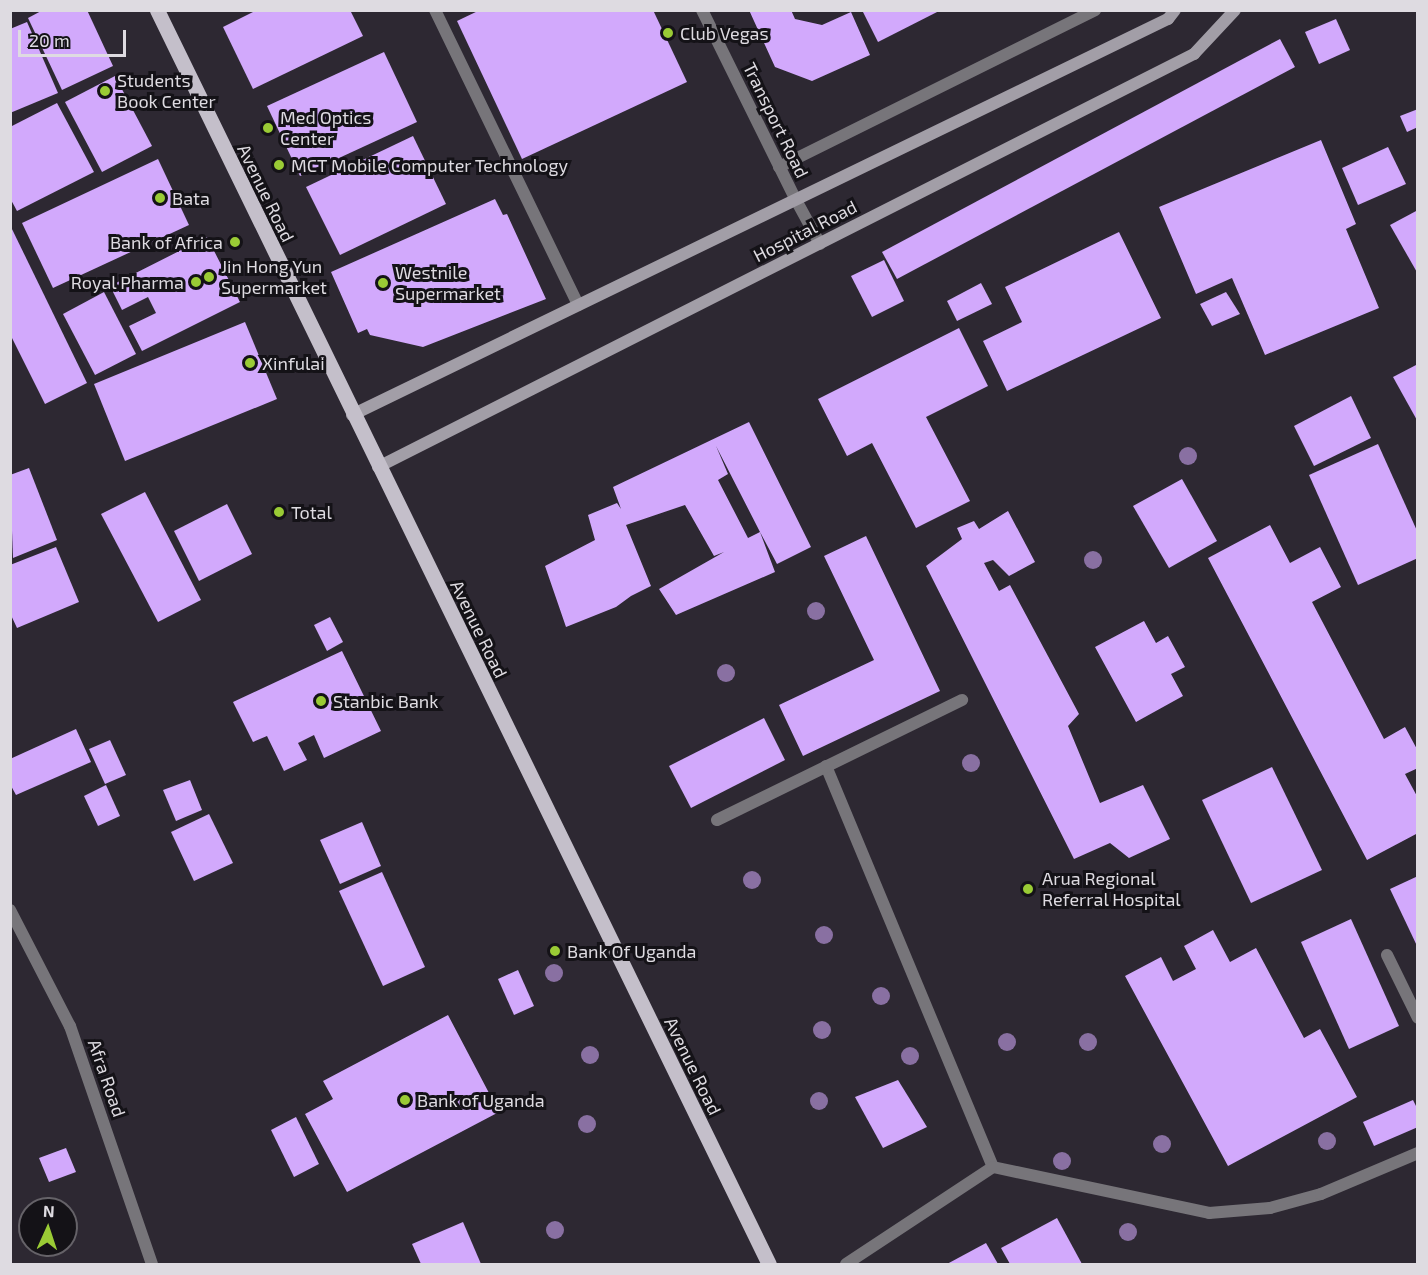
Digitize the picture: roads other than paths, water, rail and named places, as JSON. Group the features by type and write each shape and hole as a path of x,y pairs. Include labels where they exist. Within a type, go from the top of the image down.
{"main road":[{"name":"Avenue Road","path":"157,10 352,415 769,1264"},
{"name":"Hospital Road","path":"352,415 1168,19 1175,10"},
{"name":"Hospital Road","path":"378,467 1194,54 1235,10"}],"street":[{"path":"435,10 578,305"},
{"name":"Transport Road","path":"702,10 795,200 820,244"},
{"path":"779,167 1095,10"},
{"path":"717,820 962,700"},
{"path":"826,766 993,1167"},
{"name":"Afra Road","path":"10,910 70,1026 152,1264"},
{"path":"1388,955 1418,1017"},
{"path":"846,1264 993,1167 1209,1213 1270,1208 1321,1194 1418,1153"}],"place":[{"name":"Club Vegas","path":"668,33"},
{"name":"Students Book Center","path":"105,91"},
{"name":"Med Optics Center","path":"268,128"},
{"name":"MCT Mobile Computer Technology","path":"279,165"},
{"name":"Bata","path":"160,198"},
{"name":"Bank of Africa","path":"235,242"},
{"name":"Jin Hong Yun Supermarket","path":"209,277"},
{"name":"Royal Pharma","path":"196,282"},
{"name":"Westnile Supermarket","path":"383,283"},
{"name":"Xinfulai","path":"250,363"},
{"name":"Total","path":"279,512"},
{"name":"Stanbic Bank","path":"321,701"},
{"name":"Arua Regional Referral Hospital","path":"1028,889"},
{"name":"Bank Of Uganda","path":"555,951"},
{"name":"Bank of Uganda","path":"405,1100"}]}
